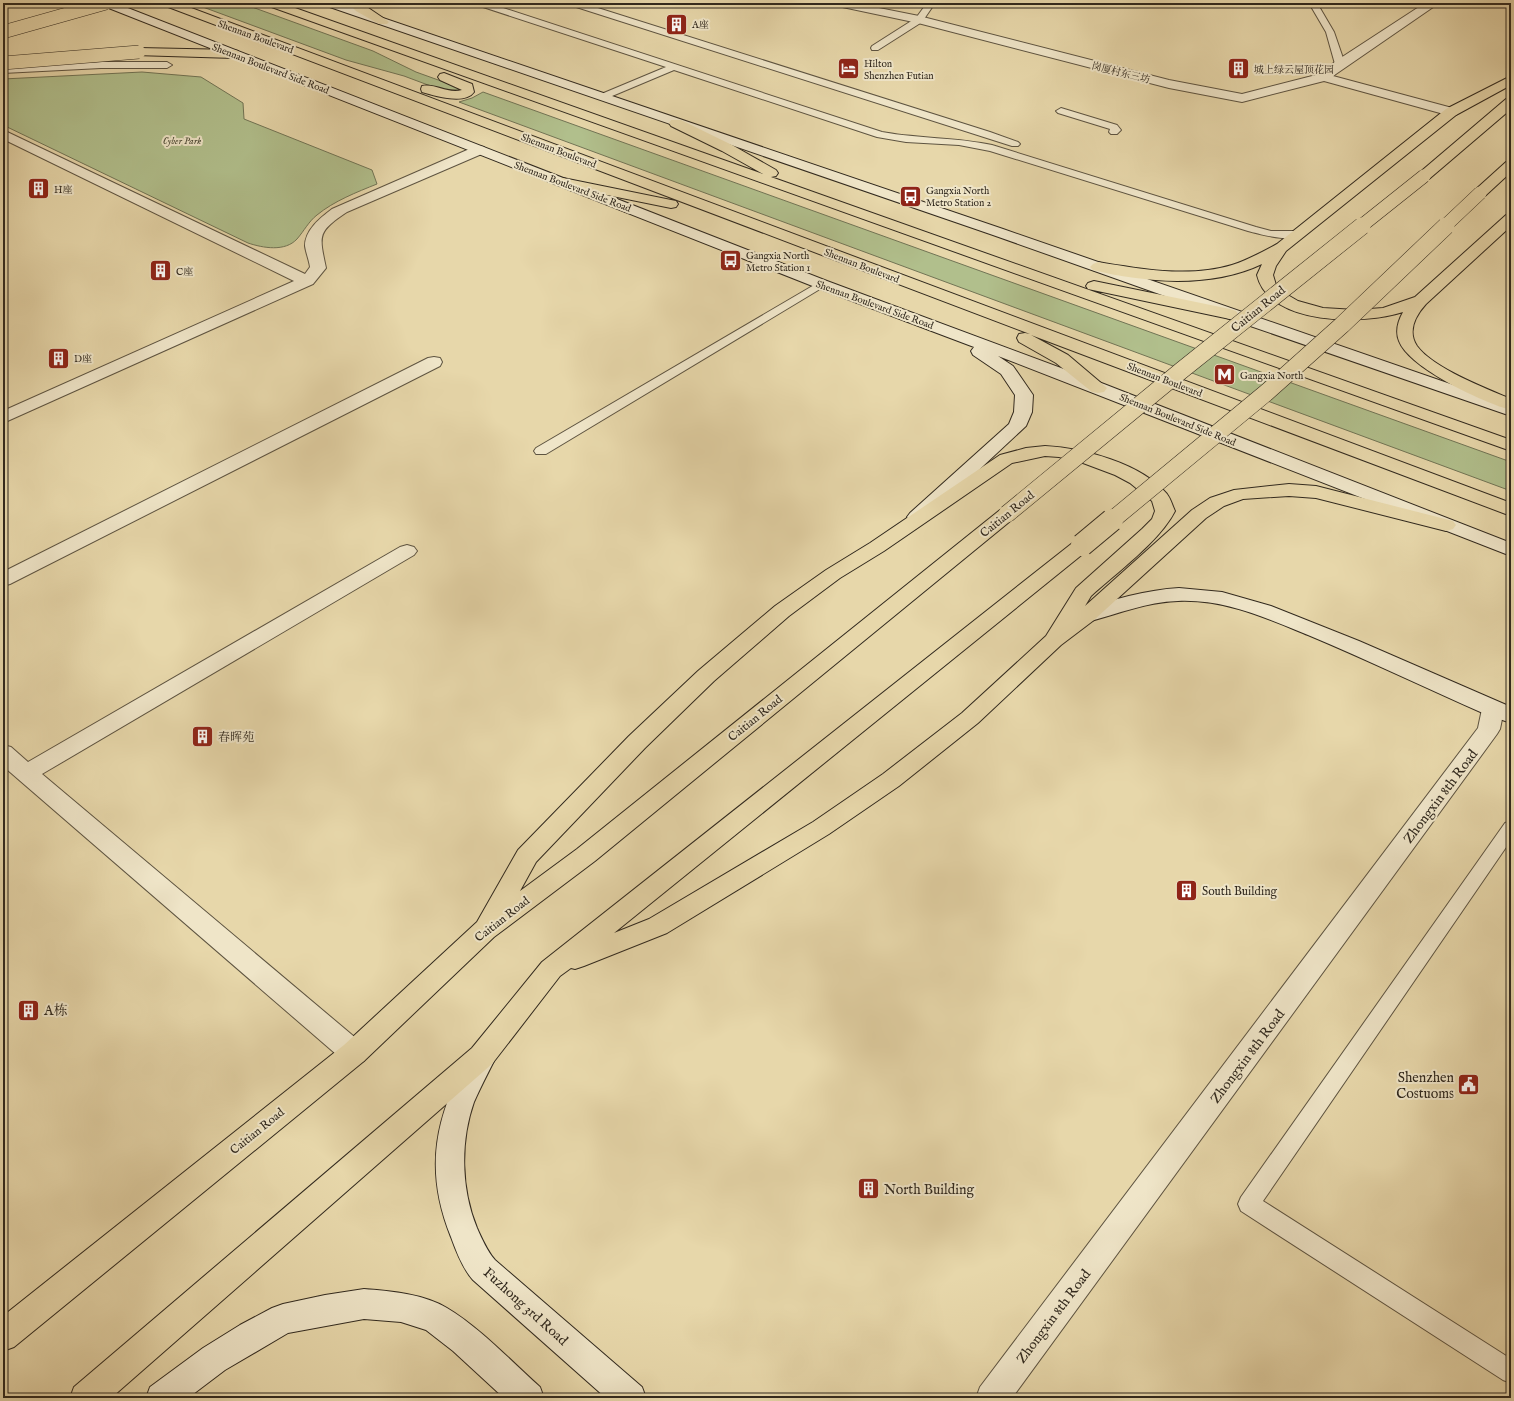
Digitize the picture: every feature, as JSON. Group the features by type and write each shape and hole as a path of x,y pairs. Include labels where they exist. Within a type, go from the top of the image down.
{"main road":[{"path":"3,32 107,3"},
{"name":"Shennan Boulevard","path":"167,3 1511,510"},
{"path":"270,3 807,196 1511,446"},
{"path":"354,3 360,9 382,22"},
{"path":"3,24 90,8"},
{"path":"322,61 380,73 448,95 463,94 468,92 468,87 409,63 375,41"},
{"path":"3,62 140,52 234,54"},
{"path":"1098,267 1126,272 1176,276 1221,273 1255,262 1282,247 1451,112 1511,80"},
{"name":"Caitian Road","path":"3,1336 354,1052 485,930 586,855 1007,514 1182,370 1424,176 1511,102"},
{"path":"676,123 750,160 807,196"},
{"path":"86,1398 482,1056 552,969 1082,545 1267,392 1308,356 1511,165"},
{"path":"563,182 736,217"},
{"path":"1511,218 1464,259 1421,300 1411,312 1406,324 1405,334 1408,345 1413,352 1424,361 1447,376 1511,405"},
{"path":"1282,247 1268,266 1265,275 1270,289 1284,300 1308,309 1334,315 1363,316 1382,313 1421,300"},
{"path":"994,262 1083,283 1230,314"},
{"path":"971,306 1062,358 1098,388"},
{"path":"485,930 527,856 637,742 706,676 782,611 833,574 877,547 1006,459 1031,452 1068,453 1084,457 1126,474 1145,485 1160,498 1165,511 1160,521 1149,533 1083,592 1054,640"},
{"path":"552,969 658,926 821,828 891,780 970,718 1054,640 1087,615 1199,514 1217,502 1241,494 1289,490 1316,492 1446,525"}],"street":[{"name":"Shennan Boulevard Side Road","path":"107,3 821,284 1098,388 1511,550"},
{"path":"328,3 1511,410"},
{"name":"岗厦村东三坊","path":"837,3 919,20 1162,82 1242,98 1324,77"},
{"path":"1324,77 1340,64 1432,3"},
{"path":"1324,77 1451,112"},
{"path":"3,134 307,281"},
{"path":"3,418 307,281 318,268 313,245 318,230 326,220 342,209 479,150"},
{"path":"909,524 978,459 999,443 1017,426 1023,412 1024,395 1007,370 971,347 912,318"},
{"path":"3,580 434,362"},
{"path":"26,773 407,551"},
{"path":"1087,615 1126,602 1148,597 1174,595 1215,597 1247,605 1337,638 1502,712"},
{"name":"Zhongxin 8th Road","path":"992,1398 1502,712"},
{"path":"3,753 354,1052"},
{"name":"Fuzhong 3rd Road","path":"482,1056 470,1077 461,1101 454,1126 450,1150 450,1180 459,1224 479,1263 494,1279 630,1398"},
{"path":"162,1398 214,1359 250,1336 283,1319 324,1310 364,1304 401,1307 435,1318 464,1340 528,1398"}],"lane":[{"path":"480,3 880,134 914,140 972,144 992,148 1252,229 1271,234 1298,234"},
{"path":"573,3 987,134 1065,163"},
{"path":"875,48 919,20 931,3"},
{"path":"1313,3 1330,32 1340,64"},
{"path":"3,70 101,65 167,65"},
{"path":"602,97 674,67"},
{"path":"1062,111 1114,127 1116,130 1114,132"},
{"path":"541,451 821,284"},
{"path":"1511,827 1249,1204 1511,1372"}],"green space":[{"path":"192,3 241,3 373,51 416,72 455,86 459,90 444,91 404,76 346,60"},
{"name":"Cyber Park","path":"142,72 201,77 243,103 244,119 372,170 377,184 331,205 311,220 297,239 292,243 286,246 274,248 260,246 248,243 3,125 3,79"},
{"path":"483,92 1511,462 1511,491 459,102 472,98"}],"place":[{"name":"A座","path":"676,24"},
{"name":"Hilton Shenzhen Futian","path":"849,69"},
{"name":"城上绿云屋顶花园","path":"1239,69"},
{"name":"H座","path":"38,189"},
{"name":"Gangxia North Metro Station 2","path":"910,196"},
{"name":"Gangxia North Metro Station 1","path":"731,261"},
{"name":"C座","path":"161,271"},
{"name":"D座","path":"58,358"},
{"name":"Gangxia North","path":"1224,375"},
{"name":"春晖苑","path":"203,737"},
{"name":"South Building","path":"1186,891"},
{"name":"A栋","path":"28,1010"},
{"name":"Shenzhen Costuoms","path":"1469,1085"},
{"name":"North Building","path":"869,1189"}]}
